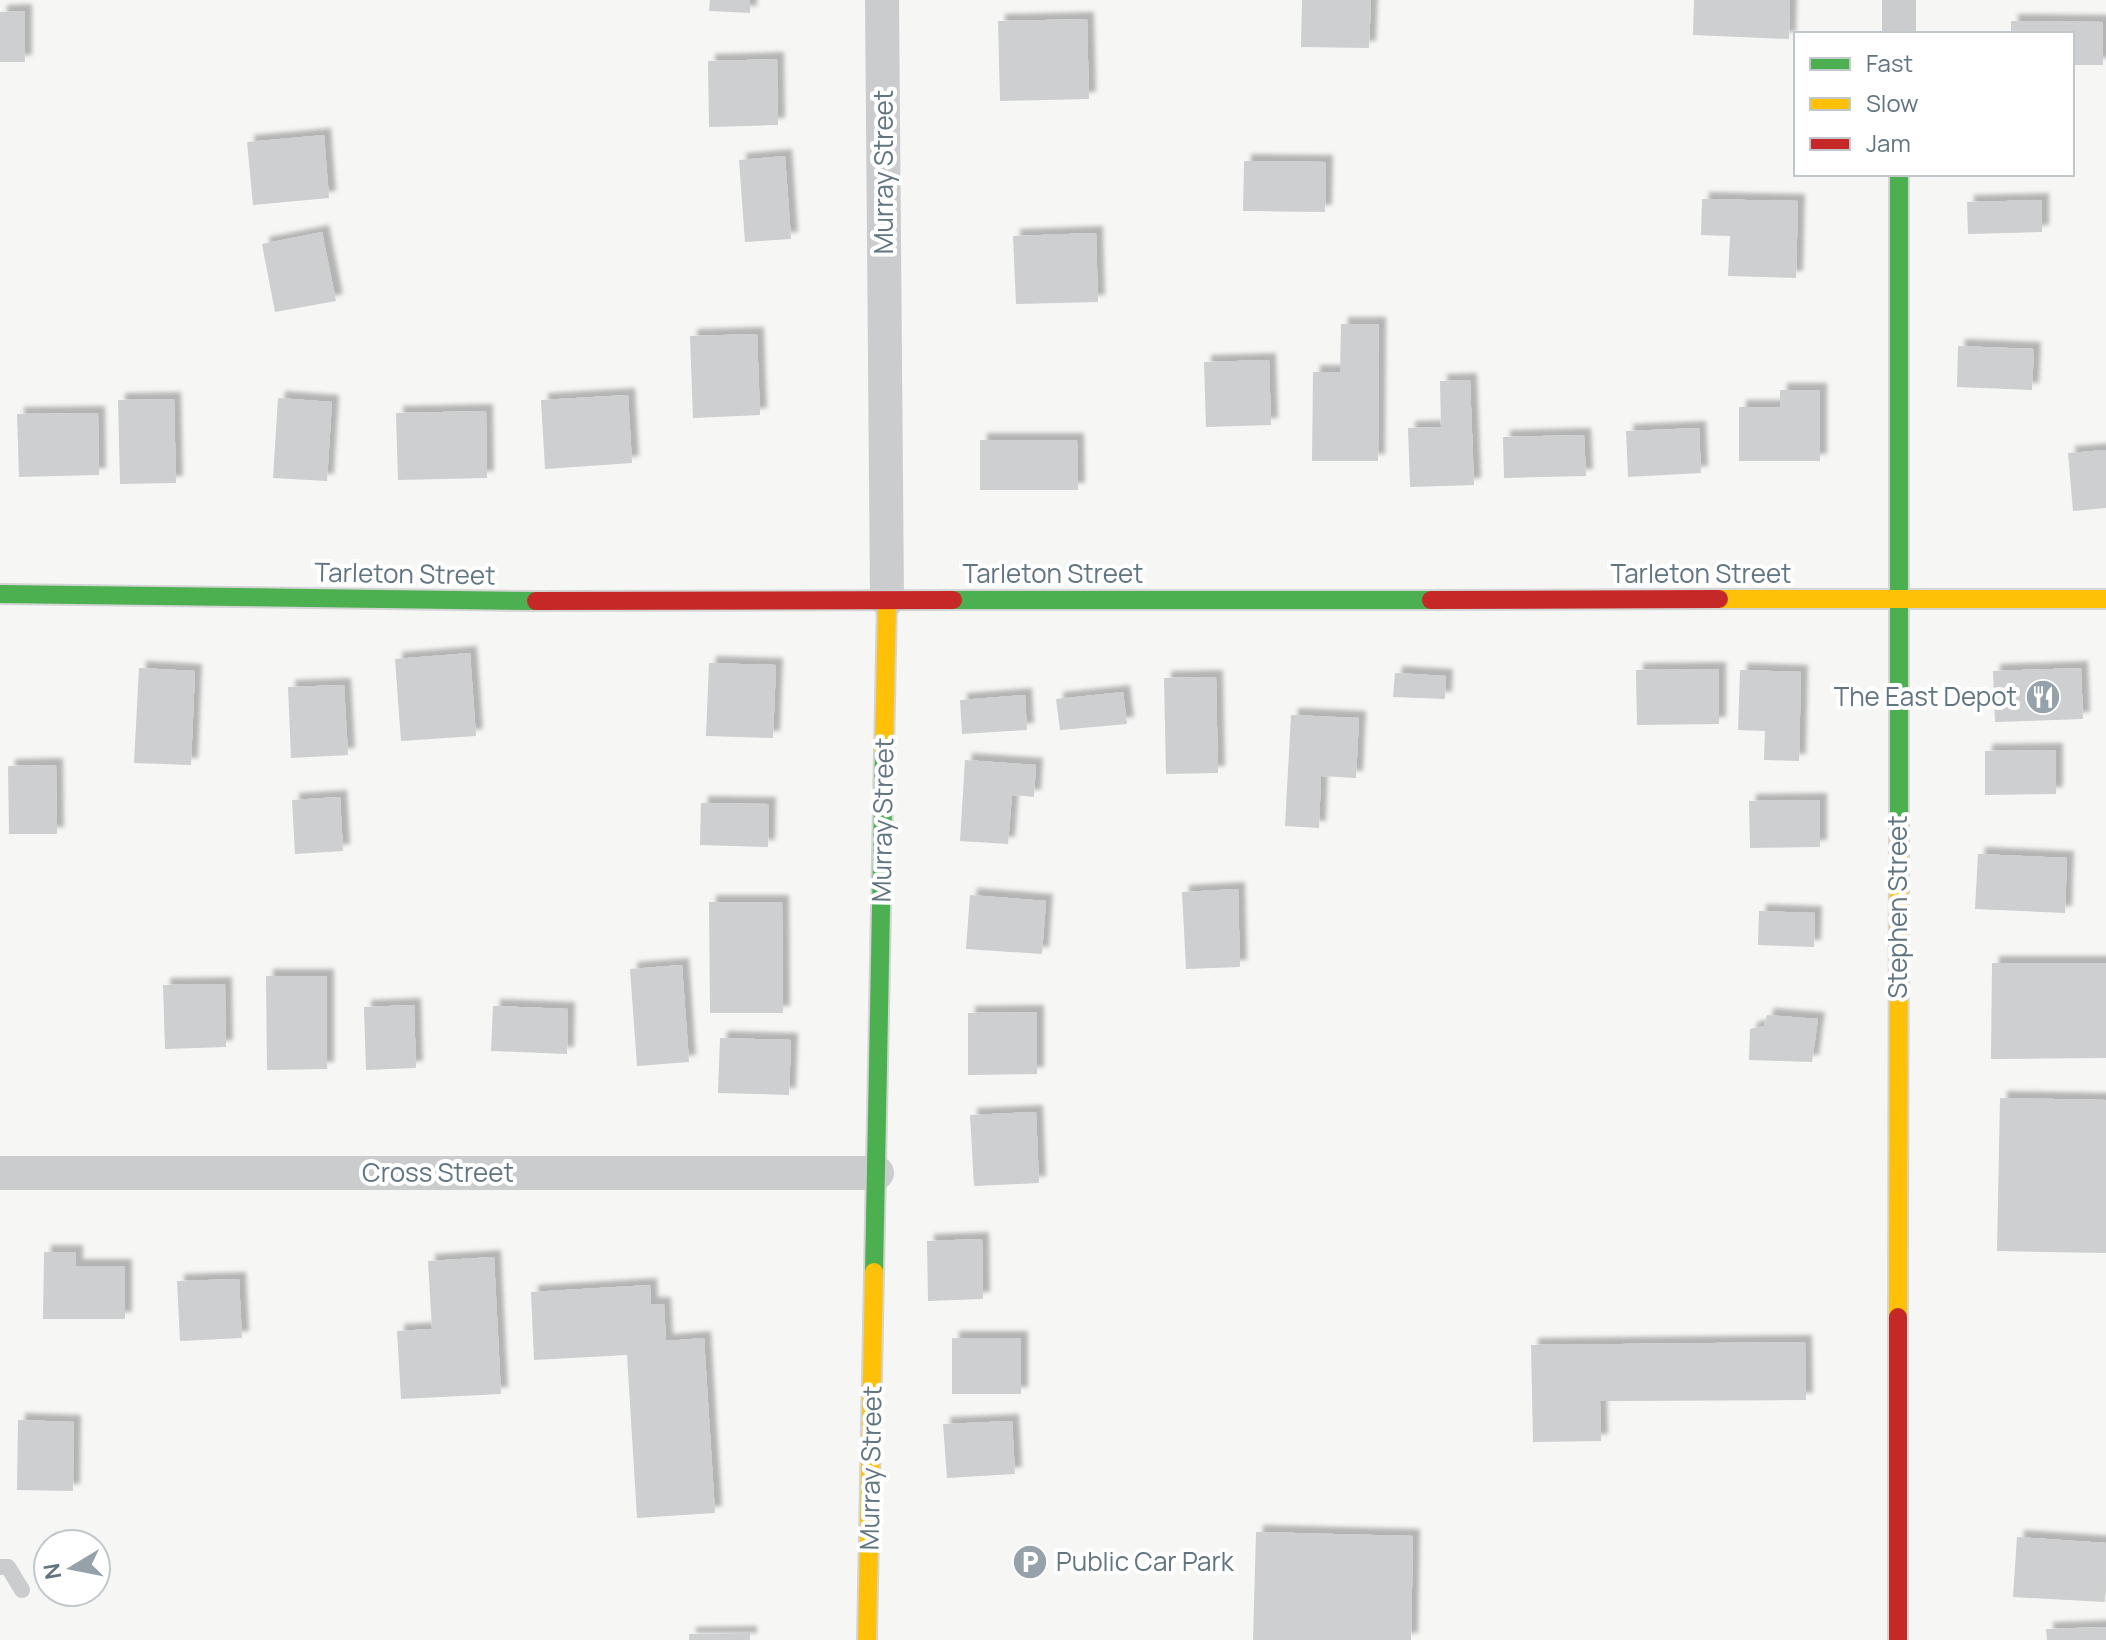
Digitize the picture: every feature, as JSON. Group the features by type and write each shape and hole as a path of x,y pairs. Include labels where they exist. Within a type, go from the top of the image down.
{"main road":[{"name":"Stephen Street","path":"1898,1640 1899,176"},
{"name":"Tarleton Street","path":"0,594 434,601 2106,599"},
{"name":"Murray Street","path":"867,1640 887,600"}],"street":[{"name":"Murray Street","path":"882,0 887,600"},
{"path":"1899,0 1899,32"},
{"name":"Cross Street","path":"0,1173 877,1173"}],"lane":[{"path":"0,1567 8,1567 22,1590"}],"building":[{"path":"710,0 750,0 750,13 709,11"},
{"path":"1302,0 1371,0 1369,48 1301,47"},
{"path":"1694,0 1790,0 1789,39 1693,35"},
{"path":"25,11 25,62 0,62 0,12"},
{"path":"1087,19 1089,99 1000,101 998,21"},
{"path":"2011,21 2103,22 2103,65 2074,65 2074,32 2011,32"},
{"path":"777,59 778,125 709,127 708,61"},
{"path":"324,135 329,198 253,205 247,142"},
{"path":"785,156 791,239 745,242 739,160"},
{"path":"1244,161 1326,162 1325,212 1243,211"},
{"path":"1702,199 1798,201 1796,278 1728,276 1730,236 1701,235"},
{"path":"2042,200 2042,232 1968,234 1967,202"},
{"path":"322,232 336,301 275,312 262,244"},
{"path":"1096,233 1098,302 1016,304 1013,236"},
{"path":"1341,324 1379,324 1378,461 1312,461 1313,372 1340,372"},
{"path":"757,334 760,415 693,418 690,336"},
{"path":"1958,346 2034,349 2032,390 1957,387"},
{"path":"1269,360 1271,425 1206,427 1204,362"},
{"path":"1470,380 1474,485 1410,487 1408,428 1441,427 1440,381"},
{"path":"1780,390 1820,390 1820,461 1739,461 1739,407 1780,407"},
{"path":"628,395 632,463 545,469 541,400"},
{"path":"278,398 332,402 327,481 273,478"},
{"path":"174,399 176,483 120,484 118,400"},
{"path":"486,411 487,478 398,480 396,413"},
{"path":"98,413 99,475 19,477 17,414"},
{"path":"1699,428 1701,473 1628,477 1626,431"},
{"path":"1584,435 1586,476 1504,478 1503,437"},
{"path":"980,440 1077,440 1078,490 980,490"},
{"path":"2106,450 2106,508 2073,511 2068,453"},
{"path":"470,653 476,736 401,741 395,659"},
{"path":"709,663 776,665 773,738 706,736"},
{"path":"139,668 195,671 191,765 134,763"},
{"path":"2081,668 2083,719 1995,722 1993,671"},
{"path":"1719,669 1719,724 1637,725 1636,670"},
{"path":"1740,670 1801,672 1799,761 1764,760 1765,731 1738,730"},
{"path":"1395,673 1446,676 1445,699 1393,697"},
{"path":"1216,677 1218,773 1166,774 1164,678"},
{"path":"344,685 348,755 291,758 288,687"},
{"path":"1123,692 1127,724 1060,730 1056,699"},
{"path":"1025,695 1027,730 962,734 960,700"},
{"path":"1291,715 1359,718 1356,778 1321,776 1319,828 1285,826"},
{"path":"2056,750 2056,794 1985,795 1985,751"},
{"path":"965,760 1036,765 1034,797 1012,795 1008,844 960,841"},
{"path":"56,765 57,834 9,834 8,766"},
{"path":"340,797 343,851 295,854 292,800"},
{"path":"1820,800 1820,847 1750,848 1749,801"},
{"path":"701,803 769,804 768,847 700,845"},
{"path":"1978,854 2067,858 2065,913 1975,909"},
{"path":"1238,889 1240,967 1186,969 1182,892"},
{"path":"970,895 1046,901 1042,954 966,949"},
{"path":"709,902 782,902 783,1013 710,1013"},
{"path":"1759,911 1815,913 1814,947 1758,945"},
{"path":"1992,963 2106,963 2106,1058 1991,1059"},
{"path":"682,965 689,1062 637,1066 630,969"},
{"path":"266,976 327,976 327,1069 267,1070"},
{"path":"225,984 226,1047 165,1049 163,985"},
{"path":"414,1005 416,1068 366,1070 364,1007"},
{"path":"493,1006 568,1009 567,1054 491,1051"},
{"path":"1037,1012 1037,1074 968,1075 968,1013"},
{"path":"1767,1015 1818,1019 1812,1062 1749,1060 1750,1029 1764,1026"},
{"path":"720,1038 791,1040 789,1095 718,1093"},
{"path":"2000,1098 2106,1100 2106,1253 1997,1251"},
{"path":"1036,1112 1039,1183 974,1186 970,1115"},
{"path":"982,1239 983,1299 928,1301 927,1241"},
{"path":"44,1252 76,1252 76,1266 125,1266 125,1319 43,1319"},
{"path":"494,1257 501,1394 401,1399 397,1331 432,1329 428,1261"},
{"path":"239,1279 242,1338 180,1341 177,1281"},
{"path":"650,1285 651,1304 664,1304 666,1341 704,1338 715,1513 637,1518 627,1355 534,1360 531,1292"},
{"path":"952,1338 1021,1338 1021,1394 952,1394"},
{"path":"1805,1342 1806,1400 1600,1401 1601,1441 1533,1442 1531,1345"},
{"path":"18,1420 74,1422 73,1491 17,1490"},
{"path":"1012,1421 1015,1474 947,1478 943,1424"},
{"path":"1256,1532 1413,1536 1411,1640 1253,1640"},
{"path":"2017,1537 2106,1543 2105,1602 2013,1597"},
{"path":"2106,1627 2106,1640 2047,1640 2046,1629"},
{"path":"750,1633 750,1640 689,1640 689,1634"}],"traffic: fast":[{"path":"1899,176 1899,827"},
{"path":"0,594 536,601"},
{"path":"953,600 1431,600"},
{"path":"874,1272 884,752"}],"traffic: slow":[{"path":"1719,599 2106,599"},
{"path":"884,752 887,600"},
{"path":"1898,1317 1899,827"},
{"path":"867,1640 874,1272"}],"traffic: jam":[{"path":"1431,600 1719,599"},
{"path":"536,601 953,600"},
{"path":"1898,1317 1898,1640"}],"place":[{"name":"The East Depot","path":"2043,697"},
{"name":"Public Car Park","path":"1030,1562"}]}
